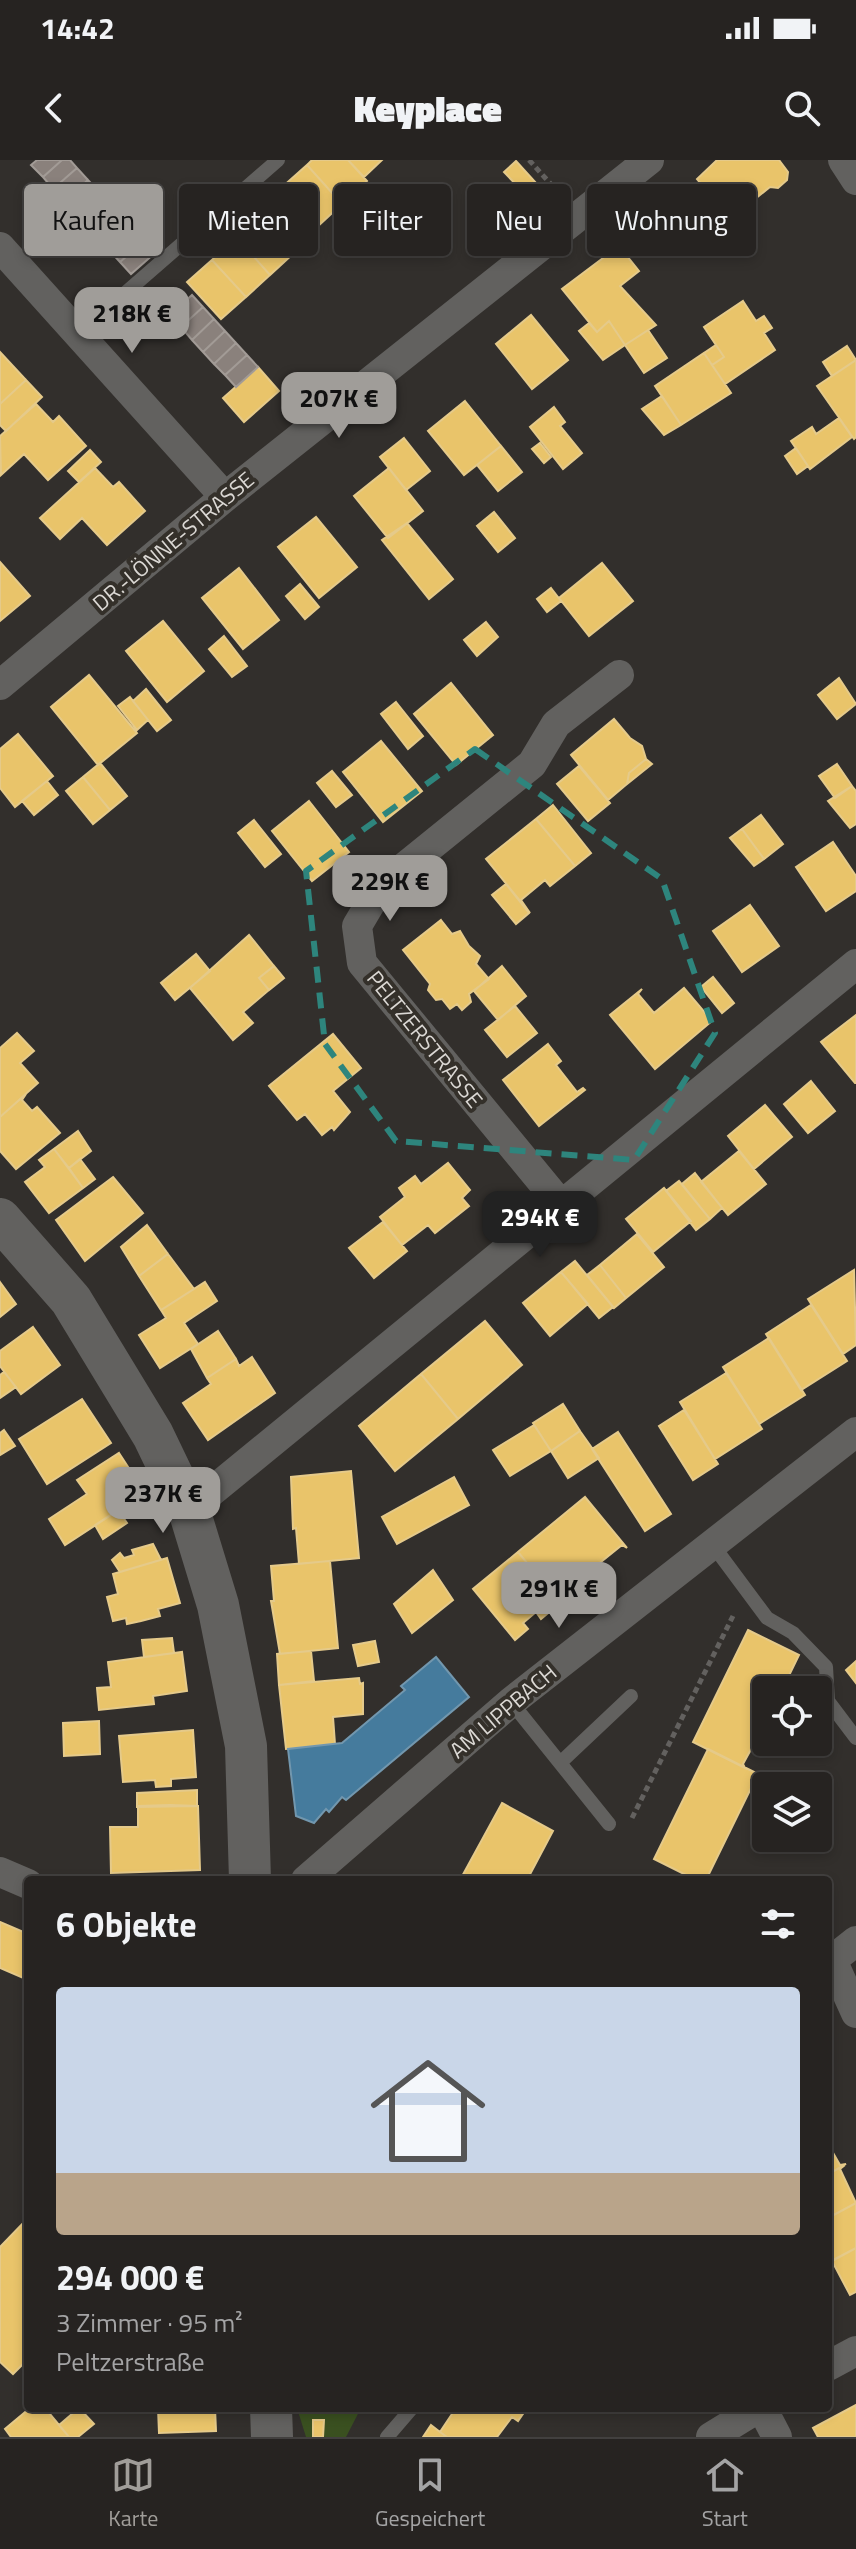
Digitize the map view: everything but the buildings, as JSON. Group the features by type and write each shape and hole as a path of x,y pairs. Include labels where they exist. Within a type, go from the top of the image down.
{"street":[{"name":"DR.-LÖNNE-STRASSE","path":"0,685 225,497 649,160"},
{"path":"843,160 856,180"},
{"path":"0,247 225,497"},
{"name":"PELTZERSTRASSE","path":"562,1206 362,963 357,926 380,887 532,764 556,724 619,675"},
{"path":"189,1510 856,964"},
{"path":"0,1219 78,1312 153,1435 189,1510 218,1605 246,1746 250,1876"},
{"name":"AM LIPPBACH","path":"311,1876 511,1702 856,1432"},
{"path":"0,1872 24,1882"},
{"path":"856,1941 832,1960 856,2013"},
{"path":"832,2363 856,2351"},
{"path":"271,2412 272,2437"},
{"path":"711,2437 753,2412"},
{"path":"762,2412 777,2437"}],"lane":[{"path":"77,335 278,160"},
{"path":"712,1544 767,1618 793,1633 826,1667 828,1701 856,1738"},
{"path":"560,1763 631,1696"},
{"path":"511,1702 609,1824"},
{"path":"387,2437 409,2412"}],"path":[{"path":"529,160 579,215"},
{"path":"609,1824 622,1838 746,1590"}],"highlighted area":[{"path":"475,749 662,879 715,1033 634,1160 396,1141 325,1044 306,871"}],"green space":[{"path":"298,2412 359,2412 346,2437 306,2437"}]}
